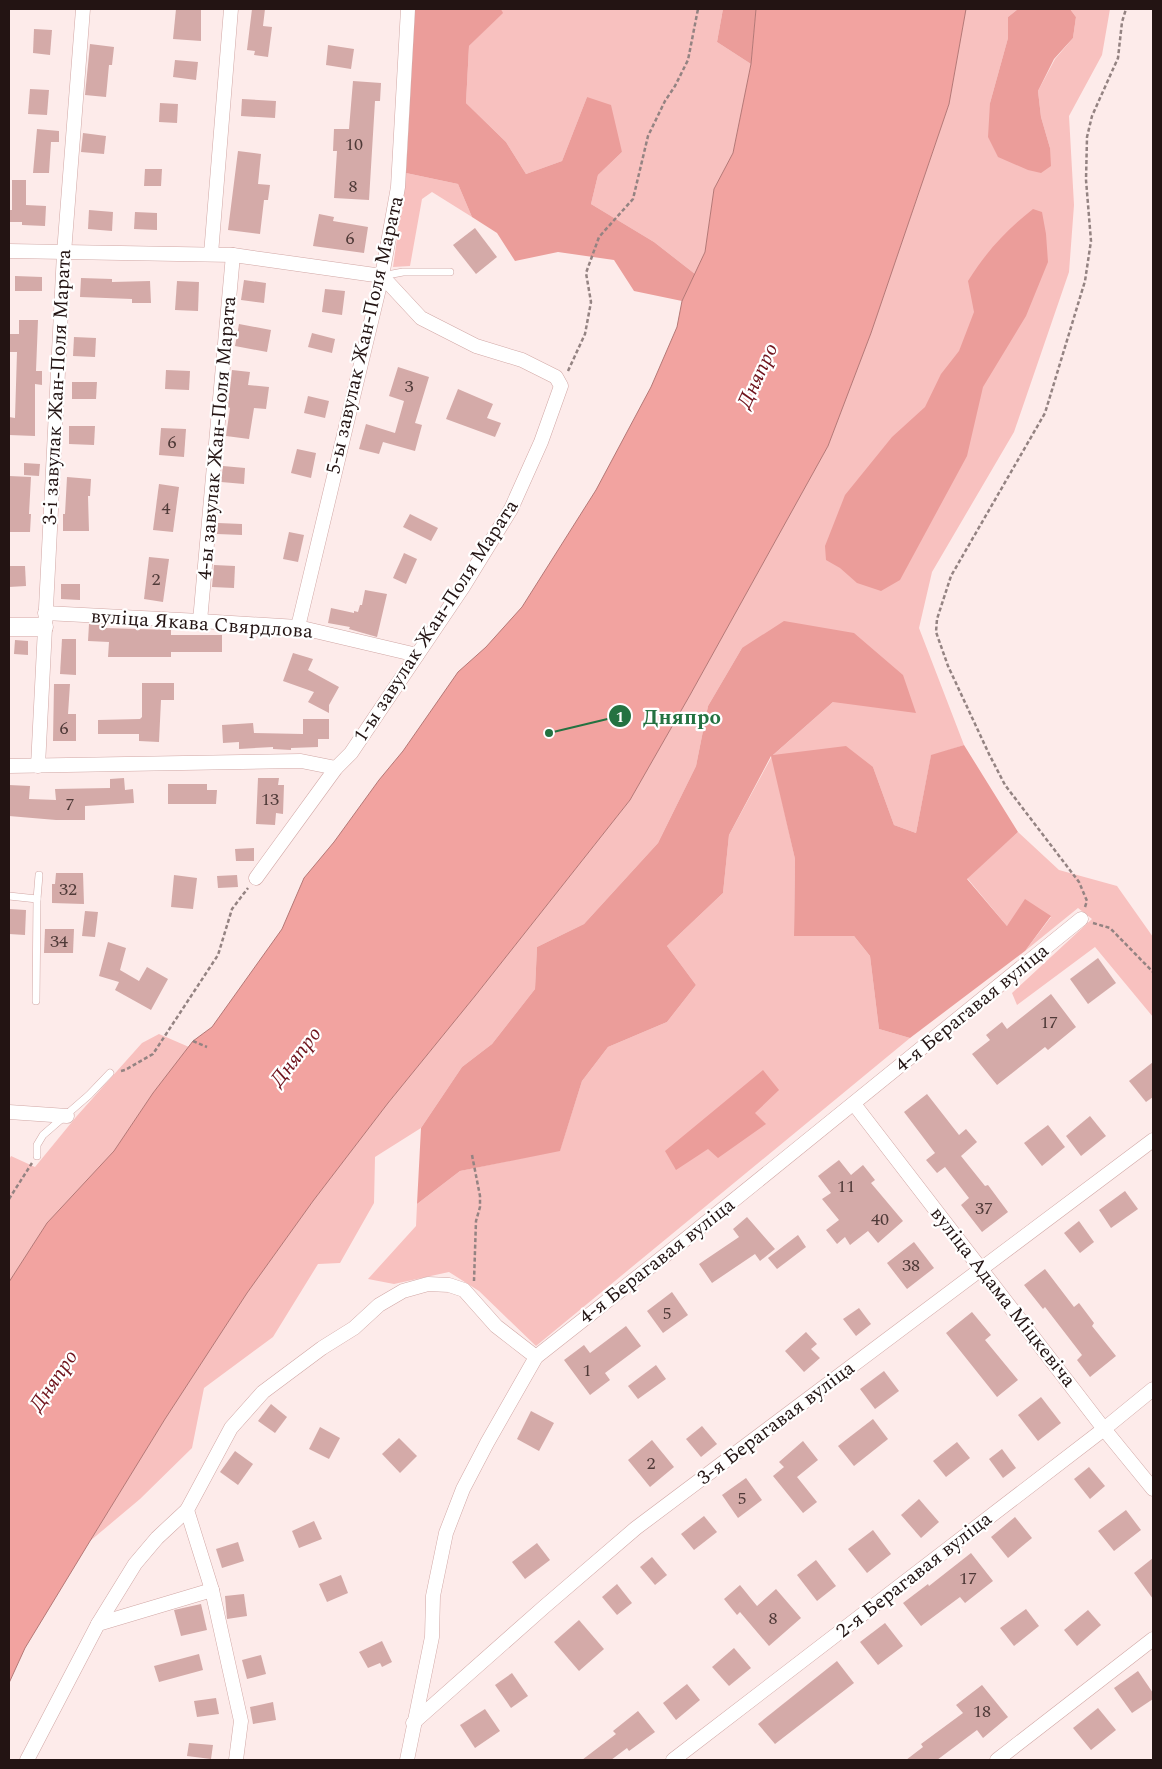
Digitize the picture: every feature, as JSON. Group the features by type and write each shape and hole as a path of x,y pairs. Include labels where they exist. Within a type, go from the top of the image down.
{"street":[{"name":"3-і завулак Жан-Поля Марата","path":"38,766 64,253 84,9"},
{"path":"211,254 231,9"},
{"name":"5-ы завулак Жан-Поля Марата","path":"298,627 382,276 398,187 408,9"},
{"path":"9,251 233,255 382,276 421,318 476,346 522,360 556,377 561,386"},
{"name":"4-ы завулак Жан-Поля Марата","path":"200,620 233,255"},
{"name":"1-ы завулак Жан-Поля Марата","path":"256,878 336,768 351,753 463,587 512,509 541,442 561,386"},
{"name":"вуліца Якава Свярдлова","path":"9,627 44,620 200,620 298,627 417,655"},
{"path":"9,766 301,761 336,768"},
{"name":"4-я Берагавая вуліца","path":"407,1760 432,1637 433,1596 446,1533 463,1489 536,1357 854,1104 1081,920"},
{"name":"вуліца Адама Міцкевіча","path":"854,1104 1104,1429 1153,1489"},
{"path":"9,1112 66,1116"},
{"name":"3-я Берагавая вуліца","path":"413,1723 544,1606 636,1528 1153,1140"},
{"path":"27,1760 98,1624 135,1564 156,1538 187,1510 230,1428 263,1392 322,1348 354,1328 379,1305 403,1291 428,1284 449,1285 464,1290 496,1326 536,1357"},
{"name":"2-я Берагавая вуліца","path":"673,1760 1104,1429 1153,1389"},
{"path":"187,1510 212,1590 241,1721 236,1760"},
{"path":"98,1624 212,1590"},
{"path":"997,1760 1153,1639"}],"lane":[{"path":"382,276 404,272 450,272"},
{"path":"36,1001 39,875"},
{"path":"9,896 37,899"},
{"path":"36,1156 37,1145 44,1135 110,1074"}],"path":[{"path":"561,386 586,334 591,302 586,272 599,237 633,199 648,136 688,60 698,9"},
{"path":"1126,9 1122,22 1118,58 1092,116 1087,137 1086,180 1091,241 1085,282 1046,413 951,576 937,619 936,632 956,684 1005,784 1079,882 1087,901 1081,920 1110,928 1153,972"},
{"path":"110,1074 125,1070 152,1054 218,956 232,908 256,878"},
{"path":"193,1041 208,1047"},
{"path":"9,1198 36,1156"},
{"path":"472,1156 480,1201 476,1221 474,1300"}],"shaded area":[{"path":"415,9 501,9 503,13 469,46 466,103 506,142 526,174 562,161 587,97 611,105 622,152 598,175 591,204 654,242 695,274 682,301 634,291 614,260 558,252 515,261 497,233 472,217 458,184 406,173"},
{"path":"501,9 723,9 717,42 751,64 733,153 714,189 705,252 695,274 654,242 591,204 598,175 622,152 587,97 562,161 526,174 506,142 466,103 469,46 502,13"},
{"path":"723,9 756,9 751,64 717,42"},
{"path":"966,9 1018,9 1008,17 1008,38 990,103 1050,148 1041,117 1038,91 1055,59 1073,38 1076,17 1070,9 1110,9 1102,55 1069,116 1074,205 1069,272 1014,432 932,572 919,628 964,745 931,756 916,833 894,825 873,767 772,756 833,702 742,648 708,706 696,766 658,843 584,924 537,947 535,989 492,1044 462,1067 421,1128 375,1157 374,1203 340,1263 318,1264 273,1337 204,1388 192,1448 140,1499 90,1541 165,1419 247,1293 313,1201 388,1103 630,800 828,446 871,333 949,104"},
{"path":"1018,9 1070,9 1076,17 1073,38 1054,59 1038,91 1041,117 1050,148 1051,166 1041,173 1028,170 998,157 988,137 990,103 1008,38 1008,17"},
{"path":"406,173 458,184 472,217 432,192 422,199 410,266 393,267"},
{"path":"1033,209 1042,212 1048,262 1026,316 983,387 967,456 900,580 881,591 857,583 840,568 826,560 825,546 845,495 892,437 925,407 941,374 959,351 974,312 968,281 997,242"},
{"path":"784,621 854,633 903,675 916,713 833,702 773,755 846,746 873,767 894,825 916,833 931,755 964,745 1018,832 967,879 1007,926 1025,899 1051,916 1025,951 910,1038 879,1029 870,956 854,936 794,936 795,859 771,756 729,835 723,893 667,946 696,985 667,1022 608,1047 582,1081 560,1151 460,1171 417,1204 421,1128 462,1067 492,1044 535,989 537,947 584,924 658,843 696,766 708,706 742,648"},
{"path":"772,756 795,859 794,936 854,936 870,956 879,1029 910,1038 536,1346 479,1291 449,1272 394,1284 368,1279 416,1226 417,1204 460,1171 560,1150 582,1081 608,1047 667,1022 696,985 667,946 723,893 729,835"},
{"path":"1018,832 1059,870 1117,886 1153,937 1153,1017 1095,947 1017,1005 1012,993 1092,919 1078,908 1025,951 1051,917 1007,926 967,878"},
{"path":"159,1034 189,1047 153,1093 114,1151 47,1223 9,1282 9,1160 11,1156 35,1167 76,1117 142,1043"},
{"path":"763,1070 779,1090 755,1113 766,1124 718,1158 708,1149 676,1170 665,1151"}],"water":[{"path":"756,9 966,9 949,104 871,333 828,446 630,800 388,1103 313,1201 247,1293 165,1419 90,1541 25,1648 9,1683 9,1282 47,1223 114,1151 153,1093 193,1041 212,1027 282,929 304,878 334,842 379,780 403,751 458,672 486,647 522,607 596,490 651,387 677,327 682,301 705,252 714,189 733,153 751,64"}],"building":[{"path":"176,9 201,9 201,41 173,39"},
{"path":"252,9 265,9 263,26 272,27 268,57 254,55 255,51 247,50"},
{"path":"34,29 52,30 50,55 33,53"},
{"path":"90,44 114,47 112,65 109,65 106,97 85,95"},
{"path":"328,45 354,49 351,69 326,65"},
{"path":"175,60 198,62 196,80 173,77"},
{"path":"353,81 381,83 380,101 375,101 369,200 334,198 337,151 333,151 334,129 349,129"},
{"path":"30,89 49,90 47,115 28,114"},
{"path":"242,99 276,101 275,118 241,116"},
{"path":"160,103 178,104 177,123 159,122"},
{"path":"37,129 59,131 59,142 51,142 49,173 33,173"},
{"path":"83,133 106,136 104,154 81,152"},
{"path":"238,151 261,154 258,184 270,185 268,200 264,200 260,234 228,230"},
{"path":"145,169 162,169 161,186 144,186"},
{"path":"12,180 26,180 26,205 46,206 45,226 22,225 22,222 9,222 9,210 12,210"},
{"path":"89,210 113,212 112,231 88,229"},
{"path":"135,212 157,213 157,230 134,229"},
{"path":"319,214 334,217 333,221 368,227 364,253 313,246"},
{"path":"475,228 497,257 476,274 453,245"},
{"path":"15,276 42,277 42,291 15,291"},
{"path":"81,278 112,279 112,282 150,281 151,303 132,303 132,299 80,297"},
{"path":"244,280 266,283 264,303 241,300"},
{"path":"177,281 199,282 198,311 175,310"},
{"path":"325,289 345,291 342,315 322,312"},
{"path":"19,320 38,320 36,371 42,371 42,385 35,384 35,436 9,435 9,417 15,418 17,352 10,352 10,334 19,334"},
{"path":"239,324 271,330 267,352 235,346"},
{"path":"312,333 335,339 332,353 308,347"},
{"path":"74,337 96,338 95,357 73,356"},
{"path":"398,367 429,377 415,423 422,425 415,451 383,442 379,454 359,449 366,424 395,433 404,401 389,396"},
{"path":"166,370 190,371 189,390 165,389"},
{"path":"232,370 250,372 248,385 269,387 266,409 254,408 249,439 226,436"},
{"path":"72,382 97,382 96,399 72,399"},
{"path":"458,389 493,404 487,418 501,423 495,437 446,419"},
{"path":"308,396 329,401 325,418 304,413"},
{"path":"69,426 95,426 94,445 69,444"},
{"path":"161,428 186,429 184,457 159,455"},
{"path":"297,449 316,453 311,478 291,473"},
{"path":"24,463 40,464 39,476 24,475"},
{"path":"223,466 245,468 244,484 221,482"},
{"path":"9,476 31,477 30,532 9,532"},
{"path":"67,477 91,479 90,496 88,496 89,531 63,531"},
{"path":"159,484 179,487 173,532 153,530"},
{"path":"410,514 438,528 431,541 403,527"},
{"path":"218,523 242,524 242,535 217,534"},
{"path":"289,532 304,535 298,562 283,559"},
{"path":"404,553 417,559 406,584 393,578"},
{"path":"149,557 169,559 163,602 144,599"},
{"path":"214,565 235,566 234,588 212,587"},
{"path":"9,566 25,566 26,586 9,587"},
{"path":"61,584 80,584 80,600 61,599"},
{"path":"365,590 387,594 377,637 349,629 350,627 328,623 331,608 354,613 354,611 358,612 360,605 362,605"},
{"path":"89,624 105,625 105,628 171,630 171,635 222,635 222,652 171,652 171,657 108,657 109,642 88,641"},
{"path":"62,639 76,639 76,675 60,674"},
{"path":"15,640 28,641 28,655 14,654"},
{"path":"293,653 313,659 308,670 339,687 329,705 329,713 308,702 314,692 283,681"},
{"path":"142,683 174,683 174,700 161,700 159,742 139,741 139,734 98,734 98,720 140,719 142,717"},
{"path":"54,684 70,684 68,714 76,714 76,741 53,741"},
{"path":"303,719 329,719 329,739 318,739 318,747 291,748 291,750 273,749 273,747 239,749 239,742 223,743 222,725 253,723 254,733 303,734"},
{"path":"124,778 125,790 133,789 134,803 85,806 85,820 56,820 9,816 9,785 30,786 29,799 56,800 55,789 110,788 110,779"},
{"path":"258,778 279,778 278,785 284,785 283,814 276,813 275,825 256,824"},
{"path":"168,784 207,784 207,790 217,790 216,804 168,804"},
{"path":"254,848 254,861 236,861 235,849"},
{"path":"56,873 83,873 84,904 52,903 52,884 55,884"},
{"path":"174,875 197,878 193,909 171,907"},
{"path":"237,875 238,887 218,888 217,876"},
{"path":"9,909 26,910 25,935 9,934"},
{"path":"85,911 98,912 95,937 82,936"},
{"path":"45,929 74,929 73,953 44,953"},
{"path":"108,942 126,948 120,970 139,981 147,967 168,979 151,1010 115,990 119,982 99,976"},
{"path":"1098,958 1116,983 1088,1004 1070,979"},
{"path":"1051,994 1076,1027 1048,1050 1045,1047 997,1085 972,1054 990,1040 986,1035 1002,1022 1007,1029"},
{"path":"1153,1062 1153,1097 1146,1102 1129,1081"},
{"path":"927,1094 959,1135 966,1129 977,1142 961,1156 985,1186 988,1185 1008,1212 982,1232 961,1205 969,1198 945,1167 937,1173 926,1160 935,1153 904,1112"},
{"path":"1090,1116 1106,1136 1081,1156 1066,1136"},
{"path":"1048,1125 1065,1147 1042,1166 1024,1143"},
{"path":"839,1160 851,1175 863,1165 875,1180 871,1183 903,1221 878,1243 868,1231 850,1245 845,1237 837,1244 826,1230 839,1220 822,1199 831,1193 818,1176"},
{"path":"1125,1191 1138,1209 1111,1228 1099,1210"},
{"path":"747,1217 775,1249 760,1261 755,1254 712,1283 699,1264 739,1237 733,1229"},
{"path":"1079,1221 1094,1242 1080,1253 1064,1233"},
{"path":"798,1235 806,1247 777,1269 768,1258"},
{"path":"914,1242 934,1268 907,1289 887,1263"},
{"path":"1045,1269 1074,1307 1079,1303 1094,1323 1092,1326 1116,1356 1090,1377 1077,1360 1082,1355 1045,1307 1043,1309 1024,1285"},
{"path":"672,1292 688,1315 663,1333 647,1311"},
{"path":"859,1308 871,1324 856,1336 843,1319"},
{"path":"972,1312 991,1335 985,1340 1018,1380 997,1397 946,1333"},
{"path":"626,1326 641,1346 605,1373 610,1380 590,1395 564,1360 584,1345 590,1353"},
{"path":"806,1332 817,1344 811,1349 820,1358 804,1372 785,1351"},
{"path":"656,1365 666,1379 638,1399 628,1386"},
{"path":"884,1371 899,1391 875,1409 860,1389"},
{"path":"1041,1397 1061,1423 1038,1441 1018,1415"},
{"path":"271,1404 287,1417 275,1433 258,1421"},
{"path":"531,1411 554,1423 539,1451 517,1439"},
{"path":"873,1419 888,1439 854,1466 838,1446"},
{"path":"702,1426 717,1444 701,1457 686,1439"},
{"path":"320,1427 340,1438 329,1459 309,1449"},
{"path":"399,1438 417,1456 400,1473 382,1454"},
{"path":"652,1440 674,1467 650,1487 628,1460"},
{"path":"803,1441 818,1460 797,1477 817,1502 803,1513 773,1476 784,1467 779,1462"},
{"path":"957,1442 970,1458 946,1477 933,1461"},
{"path":"1002,1449 1016,1468 1003,1478 989,1459"},
{"path":"235,1451 253,1464 238,1485 220,1472"},
{"path":"1089,1467 1105,1486 1090,1499 1074,1479"},
{"path":"746,1478 762,1500 738,1518 722,1495"},
{"path":"919,1499 939,1522 921,1538 901,1515"},
{"path":"1126,1510 1141,1530 1114,1551 1098,1531"},
{"path":"704,1516 717,1532 694,1550 681,1534"},
{"path":"1015,1517 1032,1538 1008,1558 991,1537"},
{"path":"314,1521 322,1539 299,1548 292,1531"},
{"path":"873,1530 891,1554 867,1573 848,1549"},
{"path":"238,1542 244,1561 222,1568 216,1549"},
{"path":"537,1543 550,1560 525,1579 512,1562"},
{"path":"971,1553 993,1581 965,1603 960,1597 921,1626 903,1603 928,1584 929,1586"},
{"path":"652,1557 667,1575 655,1585 640,1567"},
{"path":"1153,1558 1153,1599 1134,1573"},
{"path":"816,1560 836,1586 817,1601 797,1575"},
{"path":"341,1575 348,1593 327,1602 319,1584"},
{"path":"617,1584 632,1603 617,1615 602,1597"},
{"path":"740,1585 757,1606 776,1589 801,1618 769,1646 740,1612 737,1615 724,1599"},
{"path":"244,1594 247,1616 227,1619 225,1596"},
{"path":"201,1604 207,1630 181,1636 174,1610"},
{"path":"1026,1609 1039,1626 1014,1646 1000,1628"},
{"path":"1088,1610 1101,1625 1077,1646 1064,1630"},
{"path":"579,1620 604,1649 579,1671 554,1642"},
{"path":"885,1623 903,1646 878,1665 860,1642"},
{"path":"382,1641 392,1662 382,1667 380,1663 368,1668 359,1652"},
{"path":"734,1648 751,1668 729,1686 712,1667"},
{"path":"199,1654 203,1670 159,1682 154,1666"},
{"path":"261,1655 266,1674 247,1679 242,1660"},
{"path":"837,1661 854,1683 775,1744 758,1724"},
{"path":"1138,1671 1153,1693 1153,1699 1132,1713 1114,1688"},
{"path":"512,1673 528,1696 511,1708 495,1685"},
{"path":"687,1684 700,1700 676,1720 663,1703"},
{"path":"982,1685 1008,1717 983,1738 977,1730 937,1760 906,1760 923,1747 921,1744 963,1713 956,1705"},
{"path":"216,1698 219,1714 197,1717 194,1701"},
{"path":"273,1702 276,1720 253,1724 250,1707"},
{"path":"1098,1708 1116,1730 1091,1750 1073,1728"},
{"path":"485,1709 500,1731 475,1748 460,1725"},
{"path":"638,1711 655,1732 629,1751 627,1748 611,1760 582,1760 616,1734 613,1731"},
{"path":"189,1743 213,1745 211,1759 187,1756"}],"place":[{"name":"Дняпро","path":"549,733"}]}
